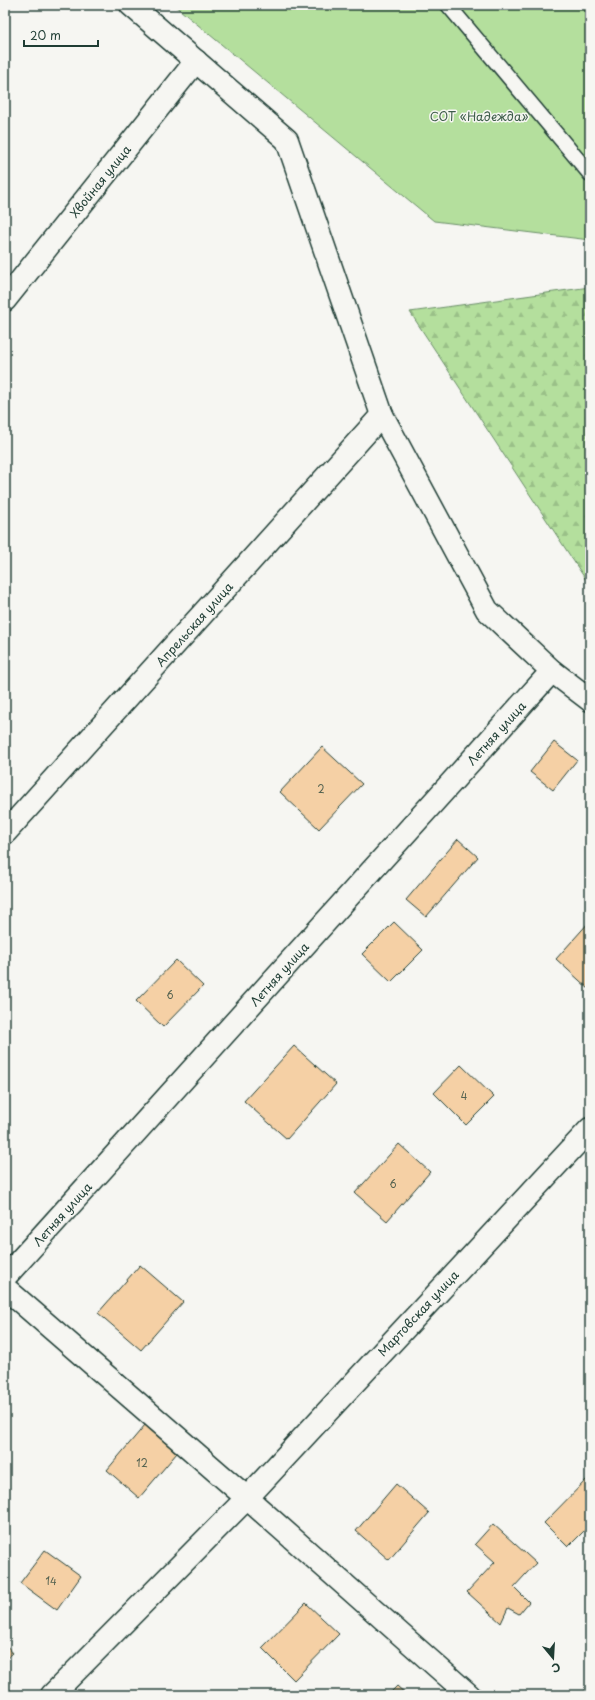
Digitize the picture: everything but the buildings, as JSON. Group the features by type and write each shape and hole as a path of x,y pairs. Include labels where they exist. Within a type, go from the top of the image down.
{"street":[{"path":"130,5 287,140 382,415 487,610 552,670 590,700"},
{"name":"Хвойная улица","path":"5,300 196,61"},
{"name":"Апрельская улица","path":"5,833 382,415"},
{"name":"Летняя улица","path":"5,1277 552,670"},
{"name":"Мартовская улица","path":"52,1695 247,1498 590,1128"},
{"path":"5,1288 247,1498 469,1695"}],"lane":[{"path":"448,5 590,174"}],"green space":[{"name":"СОТ «Надежда»","path":"174,5 590,5 590,240 434,221"},
{"path":"590,287 590,586 410,312"}]}
